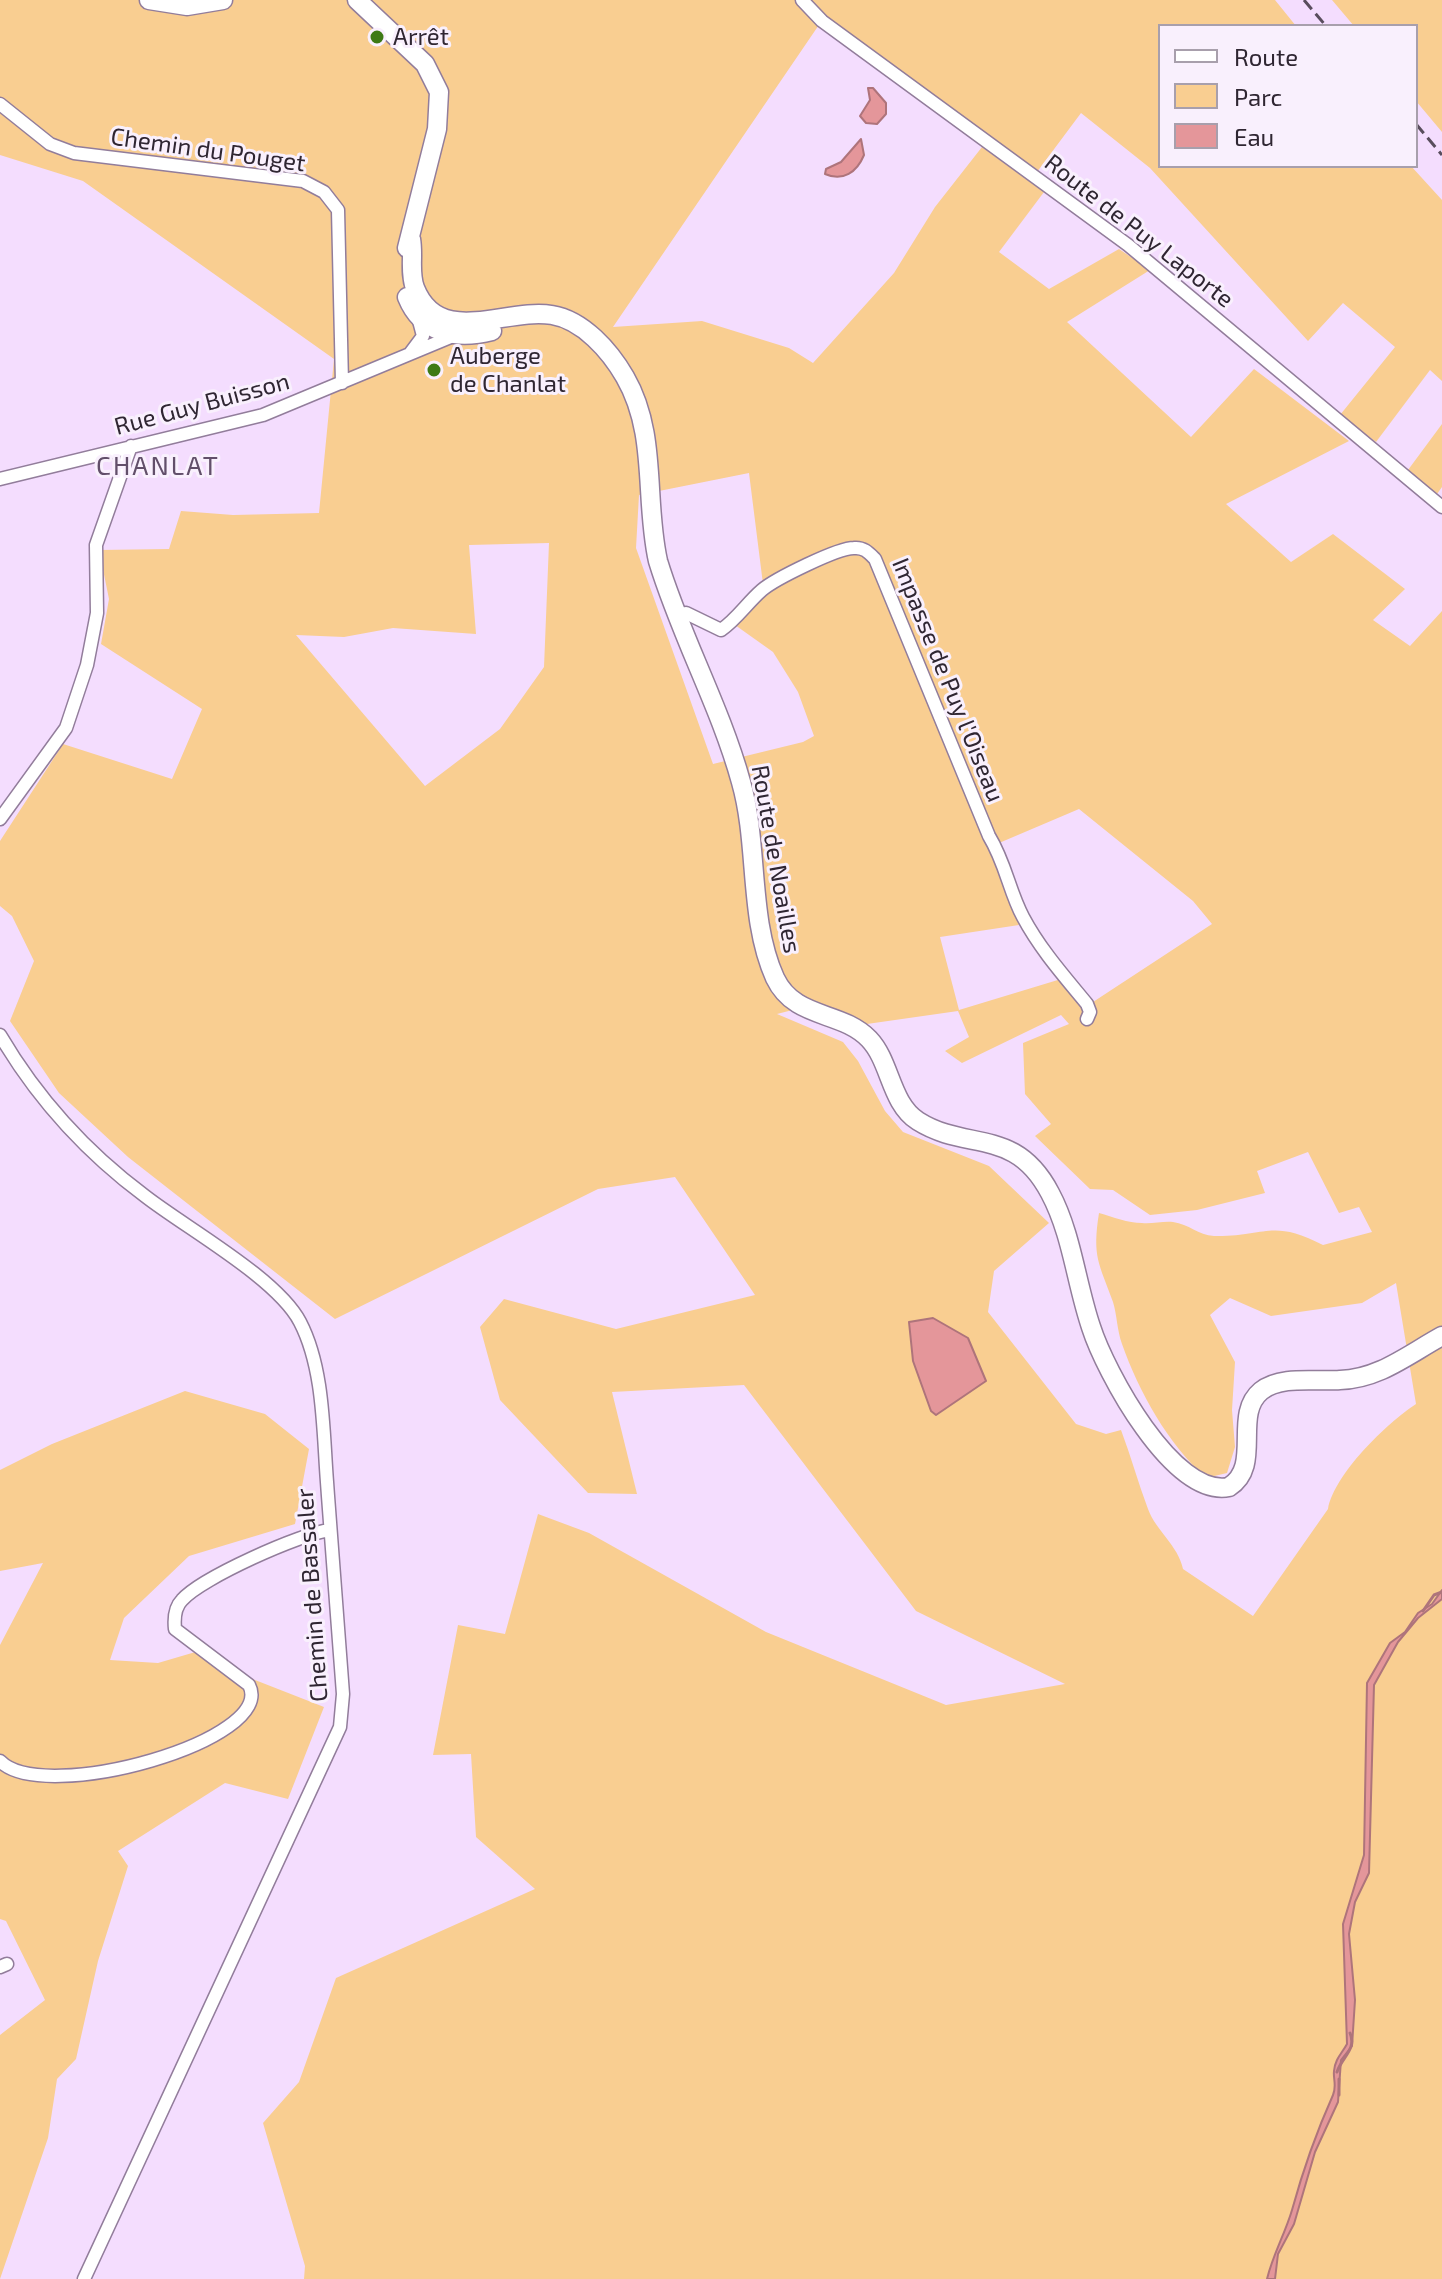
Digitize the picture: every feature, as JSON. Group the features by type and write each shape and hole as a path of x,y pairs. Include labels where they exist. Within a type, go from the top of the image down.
{"main road":[{"path":"149,0 187,6 223,0"},
{"path":"357,0 425,64 439,92 437,129 403,277 409,302 435,329 542,321 581,327"},
{"name":"Route de Noailles","path":"435,329 517,316 553,315 581,327 617,364 640,408 648,447 654,543 676,616 725,733 741,783 768,956 783,991 805,1010 858,1030 870,1040 880,1054 901,1103 915,1119 928,1126 1005,1148 1023,1159 1042,1178 1061,1220 1101,1354 1133,1408 1180,1469 1209,1487 1229,1487 1244,1468 1249,1416 1261,1391 1281,1382 1343,1380 1373,1375 1442,1336"}],"street":[{"name":"Route de Puy Laporte","path":"802,0 822,21 1128,245 1442,507"},
{"name":"Chemin du Pouget","path":"0,104 50,144 74,153 303,181 324,192 338,210 342,383"},
{"name":"Rue Guy Buisson","path":"0,479 263,415 411,352 435,329"},
{"path":"0,819 66,728 87,665 97,613 96,545 131,446"},
{"name":"Impasse de Puy l'Oiseau","path":"676,616 686,613 721,630 733,622 763,588 841,550 855,547 866,550 875,559 989,836 1004,862 1021,914 1046,955 1087,1004 1090,1012 1087,1019"},
{"name":"Chemin de Bassaler","path":"0,1035 20,1069 66,1127 142,1194 272,1288 299,1320 310,1348 322,1419 343,1694 340,1727 84,2279"},
{"path":"0,1761 8,1769 26,1775 100,1773 155,1762 179,1753 228,1726 253,1705 255,1695 249,1685 175,1629 174,1616 180,1601 195,1589 294,1539 330,1530"}],"green space":[{"path":"0,0 1275,0 1294,24 1158,24 1158,168 1413,168 1442,200 1442,381 1430,370 1376,442 1340,415 1395,347 1343,303 1308,341 1150,168 1081,113 1037,172 825,16 613,327 702,321 789,348 813,363 894,273 935,207 982,147 1044,192 999,252 1049,289 1119,249 1150,270 1067,322 1191,437 1254,369 1349,441 1226,504 1291,562 1333,534 1405,589 1373,620 1410,646 1442,611 1442,2279 304,2279 305,2266 263,2123 299,2082 336,1978 535,1889 476,1837 471,1754 433,1755 458,1625 505,1634 538,1514 589,1533 766,1632 946,1705 1065,1684 916,1611 744,1385 612,1392 637,1494 588,1493 500,1400 480,1327 504,1299 616,1329 755,1295 675,1177 598,1189 335,1319 128,1157 59,1093 10,1021 34,961 12,916 0,906 0,841 63,744 172,779 202,709 101,644 109,599 99,550 169,549 181,511 233,515 319,513 334,359 83,181 0,155","holes":["749,473 763,584 728,620 773,652 798,692 814,736 803,742 713,764 636,548 639,495","549,543 544,667 500,729 425,786 296,635 344,637 393,628 476,634 469,545","1079,809 1193,901 1212,924 1093,1002 1071,976 959,1010 940,937 1019,925 992,846","808,1006 867,1024 958,1011 969,1037 945,1051 962,1063 1061,1015 1069,1024 1023,1043 1025,1094 1051,1124 1035,1136 1090,1189 1113,1190 1150,1215 1197,1210 1265,1193 1257,1171 1308,1152 1339,1213 1359,1207 1372,1232 1323,1245 1291,1232 1214,1236 1179,1223 1137,1223 1099,1213 1096,1240 1098,1259 1129,1362 1146,1399 1167,1433 1206,1478 1227,1473 1235,1447 1232,1410 1235,1362 1210,1315 1230,1298 1271,1316 1362,1303 1396,1283 1416,1404 1363,1450 1351,1465 1340,1480 1328,1509 1253,1616 1183,1569 1177,1553 1148,1509 1121,1430 1106,1434 1076,1424 988,1312 994,1271 1049,1223 989,1166 903,1132 885,1111 858,1061 843,1042 777,1014"]},
{"path":"1332,0 1442,0 1442,132 1418,103 1418,24 1352,24"},
{"path":"1442,424 1442,487 1437,494 1408,470"},
{"path":"185,1391 265,1414 309,1449 295,1524 189,1556 124,1618 110,1660 158,1663 209,1648 232,1671 324,1707 288,1799 225,1783 118,1851 128,1866 98,1961 76,2059 57,2079 48,2138 0,2279 0,2035 45,2000 6,1921 0,1919 0,1645 43,1563 0,1571 0,1470 52,1444"}],"water":[{"path":"868,88 873,88 886,103 886,114 877,124 866,123 860,116 870,100"},
{"path":"861,139 864,155 853,171 838,177 825,174 826,169 841,162"},
{"path":"933,1318 968,1338 986,1381 936,1415 931,1411 913,1361 909,1322"},
{"path":"1442,1590 1442,1599 1418,1618 1398,1642 1374,1685 1369,1873 1355,1902 1349,1934 1355,2000 1352,2046 1341,2060 1338,2102 1315,2152 1294,2224 1278,2254 1275,2279 1267,2279 1334,2092 1336,2063 1347,2044 1343,1924 1364,1855 1367,1683 1390,1643 1405,1632 1418,1613 1432,1604"}],"waterway":[{"path":"1423,1611 1434,1595 1442,1592"},
{"path":"1337,2072 1352,2044 1350,2033"},
{"path":"1339,2079 1339,2095"}],"railway":[{"path":"1304,0 1324,24"},
{"path":"1418,126 1442,155"}],"place":[{"name":"Arrêt","path":"377,37"},
{"name":"Auberge de Chanlat","path":"434,370"}],"district":[{"name":"CHANLAT","path":"158,466"}]}
